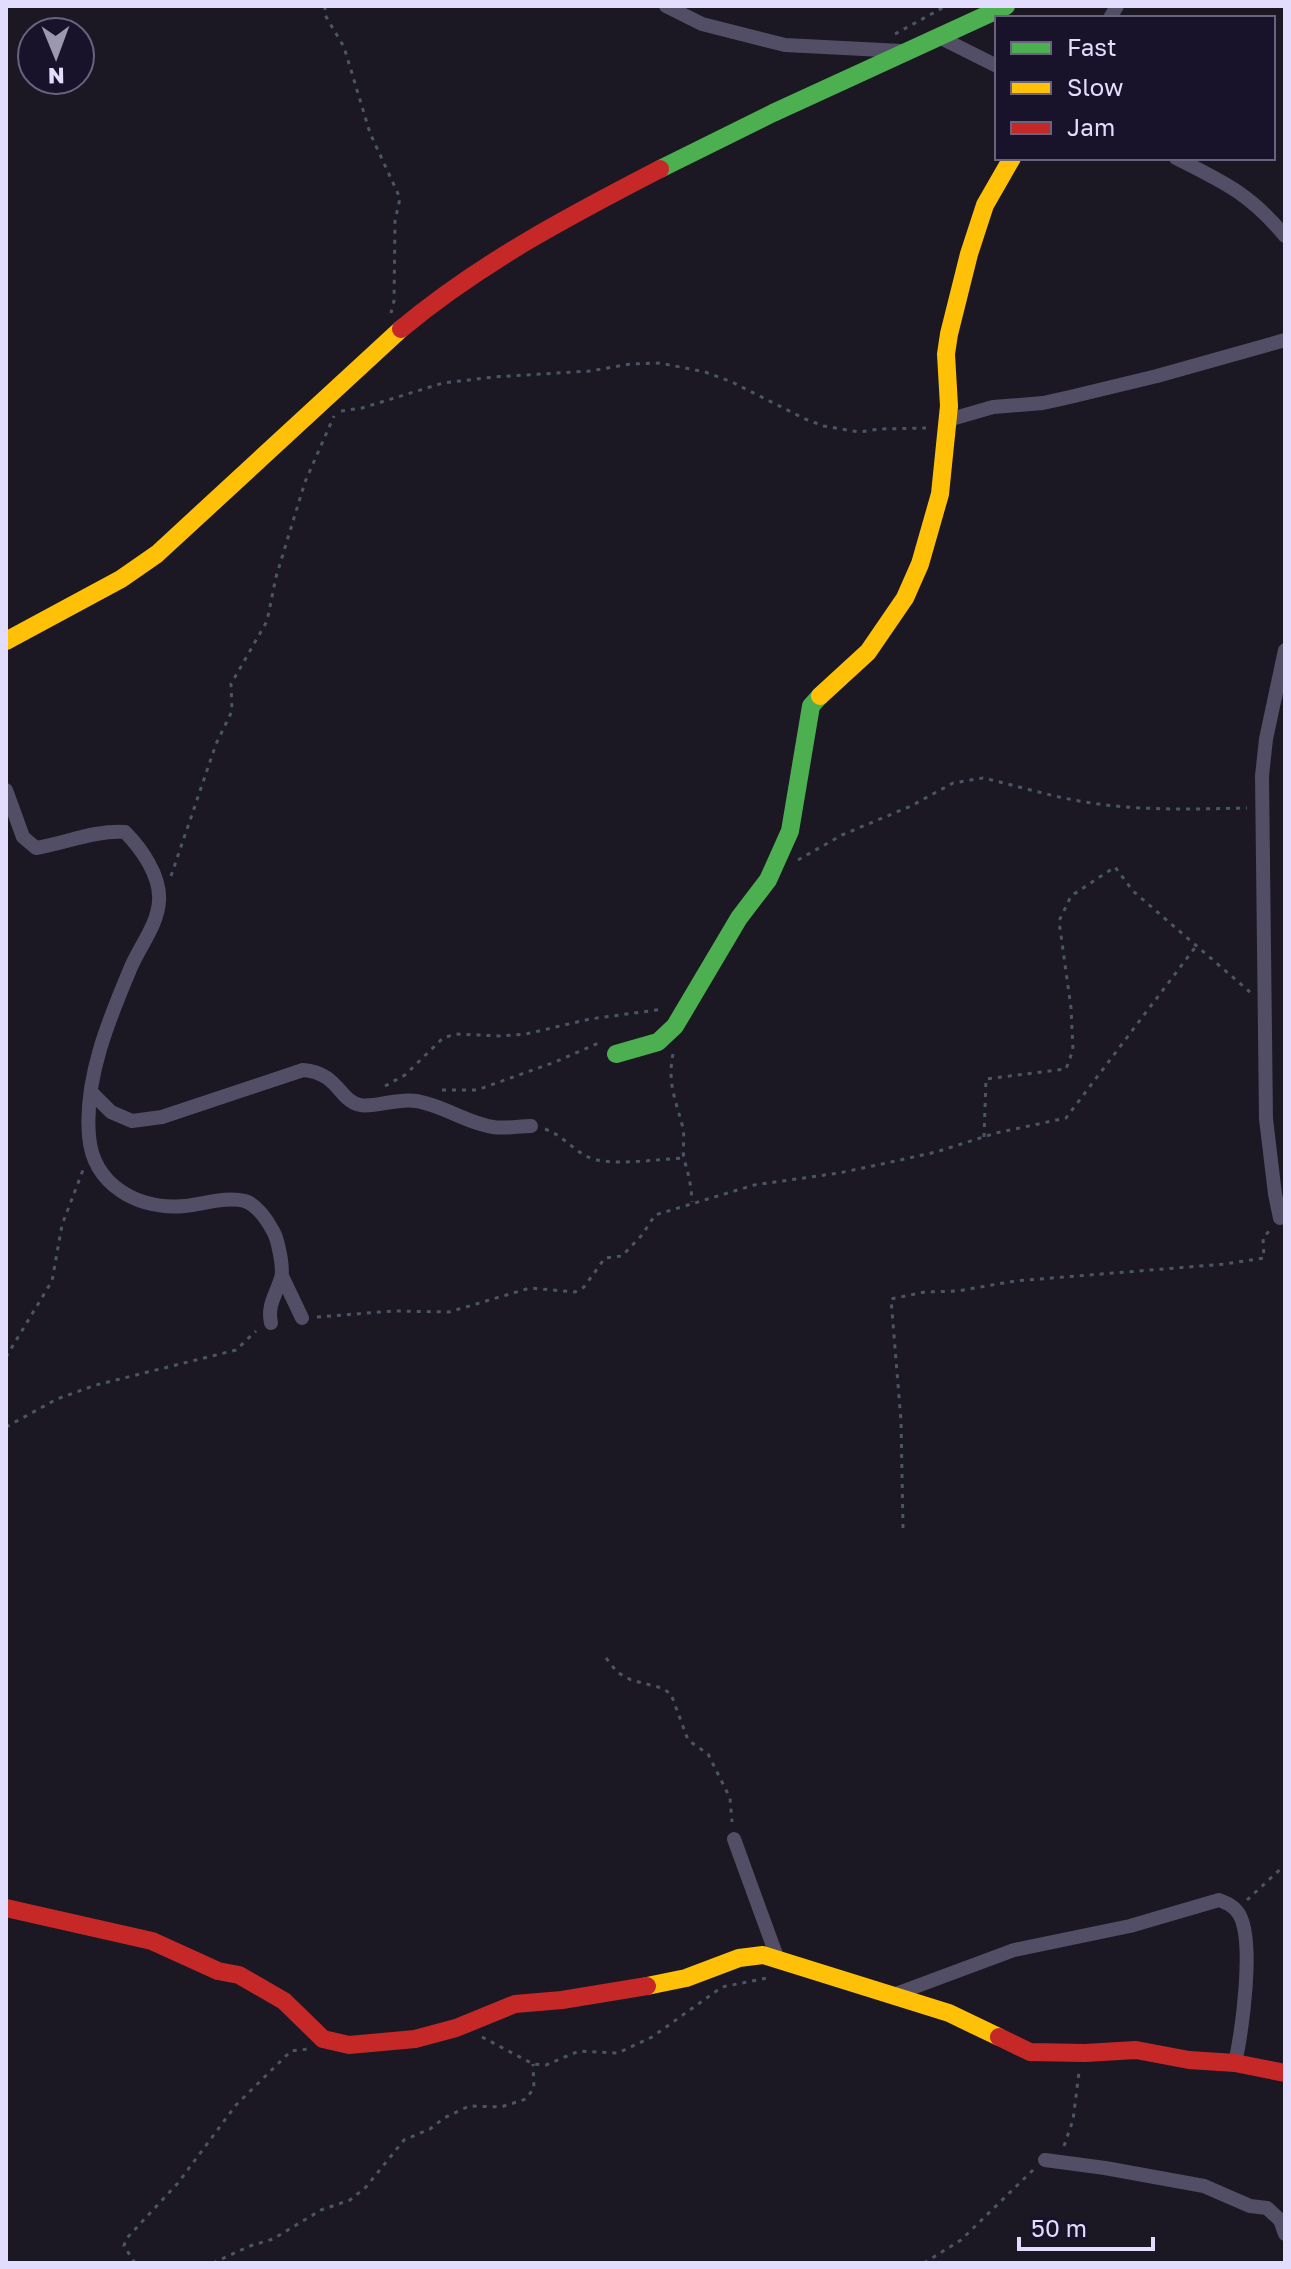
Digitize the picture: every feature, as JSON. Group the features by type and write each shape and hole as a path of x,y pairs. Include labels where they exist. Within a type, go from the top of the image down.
{"street":[{"path":"666,6 702,24 785,45 906,51"},
{"path":"6,641 97,594 155,556 273,451 396,331 524,240 764,117 1006,6"},
{"path":"939,37 995,65"},
{"path":"613,1046 658,1042 675,1026 739,918 768,880 785,847 796,806 811,706 826,688 868,652 905,598 932,529 940,494 948,421 946,354 949,334 985,205 1011,160"},
{"path":"1180,160 1238,190 1267,214 1285,236"},
{"path":"948,421 993,407 1043,403 1070,397 1285,340"},
{"path":"1283,1218 1275,1194 1266,1119 1262,776 1266,739 1280,698 1285,650"},
{"path":"6,790 23,837 36,848 70,842 104,831 125,832 138,845 158,884 160,902 151,929 132,966 98,1057 89,1132 91,1151 100,1169 115,1188 136,1201 183,1206 231,1200 246,1201 256,1207 275,1233 282,1276 302,1318"},
{"path":"92,1093 111,1112 132,1121 162,1117 303,1070 324,1074 361,1105 392,1100 418,1101 491,1127 531,1126"},
{"path":"271,1323 268,1311 282,1276"},
{"path":"734,1839 777,1957"},
{"path":"892,1995 1014,1950 1130,1926 1219,1900 1232,1905 1244,1927 1242,2032 1235,2063"},
{"path":"6,1908 152,1941 218,1971 239,1975 284,2001 323,2039 335,2043 371,2045 415,2039 515,2004 562,2000 691,1977 743,1955 777,1957 797,1968 949,2013 1030,2052 1136,2050 1285,2073"},
{"path":"1045,2160 1204,2186 1250,2206 1267,2208 1280,2220 1285,2234"}],"path":[{"path":"325,6 325,15 344,47 370,133 400,198 395,221 394,301 390,315 396,331"},
{"path":"867,49 946,6"},
{"path":"313,410 336,412 362,408 443,383 660,363 718,377 805,419 841,430 922,429 948,421"},
{"path":"160,902 209,771 216,744 232,711 231,684 267,621 276,577 305,482 336,412"},
{"path":"793,863 842,835 911,806 943,788 975,779 999,781 1091,803 1135,808 1263,807"},
{"path":"984,1137 986,1079 1066,1069 1073,1050 1071,1008 1059,921 1071,896 1115,867 1133,891 1263,1004"},
{"path":"302,1318 402,1311 449,1312 530,1288 575,1292 584,1287 605,1258 622,1256 642,1235 655,1215 734,1190 882,1164 1066,1118 1197,945"},
{"path":"384,1087 405,1075 443,1038 456,1034 526,1034 590,1019 688,1005"},
{"path":"675,1026 671,1085 683,1128 684,1158 689,1167 692,1202"},
{"path":"418,1101 424,1093 477,1090 555,1062 613,1046"},
{"path":"531,1126 548,1129 590,1158 684,1158"},
{"path":"6,1357 52,1281 62,1225 91,1151"},
{"path":"903,1528 901,1421 891,1299 1015,1281 1264,1258 1263,1238 1283,1218"},
{"path":"6,1427 57,1399 96,1385 236,1350 254,1332 271,1323"},
{"path":"606,1658 617,1672 631,1680 662,1688 671,1694 688,1740 708,1754 730,1798 734,1839"},
{"path":"1232,1905 1243,1903 1255,1895 1285,1865"},
{"path":"465,2023 488,2040 533,2064 546,2065 579,2051 618,2053 652,2037 722,1987 797,1968"},
{"path":"135,2263 124,2246 126,2239 178,2183 236,2105 291,2051 335,2043"},
{"path":"924,2263 961,2240 1023,2178 1064,2147 1073,2120 1085,2053"},
{"path":"213,2263 273,2239 321,2210 350,2200 366,2187 404,2140 430,2129 444,2118 469,2106 501,2107 526,2099 534,2088 533,2064"}],"traffic: fast":[{"path":"660,169 773,113 1006,6"},
{"path":"616,1054 658,1042 675,1026 739,918 768,880 790,831 811,706 820,696"}],"traffic: slow":[{"path":"820,696 868,652 905,598 920,564 940,494 949,406 946,354 949,334 985,205 1011,160"},
{"path":"6,641 121,579 157,554 401,329"},
{"path":"647,1986 686,1978 739,1958 763,1955 949,2013 999,2037"}],"traffic: jam":[{"path":"401,329 494,262 660,169"},
{"path":"6,1908 152,1941 218,1971 239,1975 284,2001 323,2039 349,2045 415,2039 456,2028 515,2004 647,1986"},
{"path":"999,2037 1030,2052 1136,2050 1285,2073"}]}
